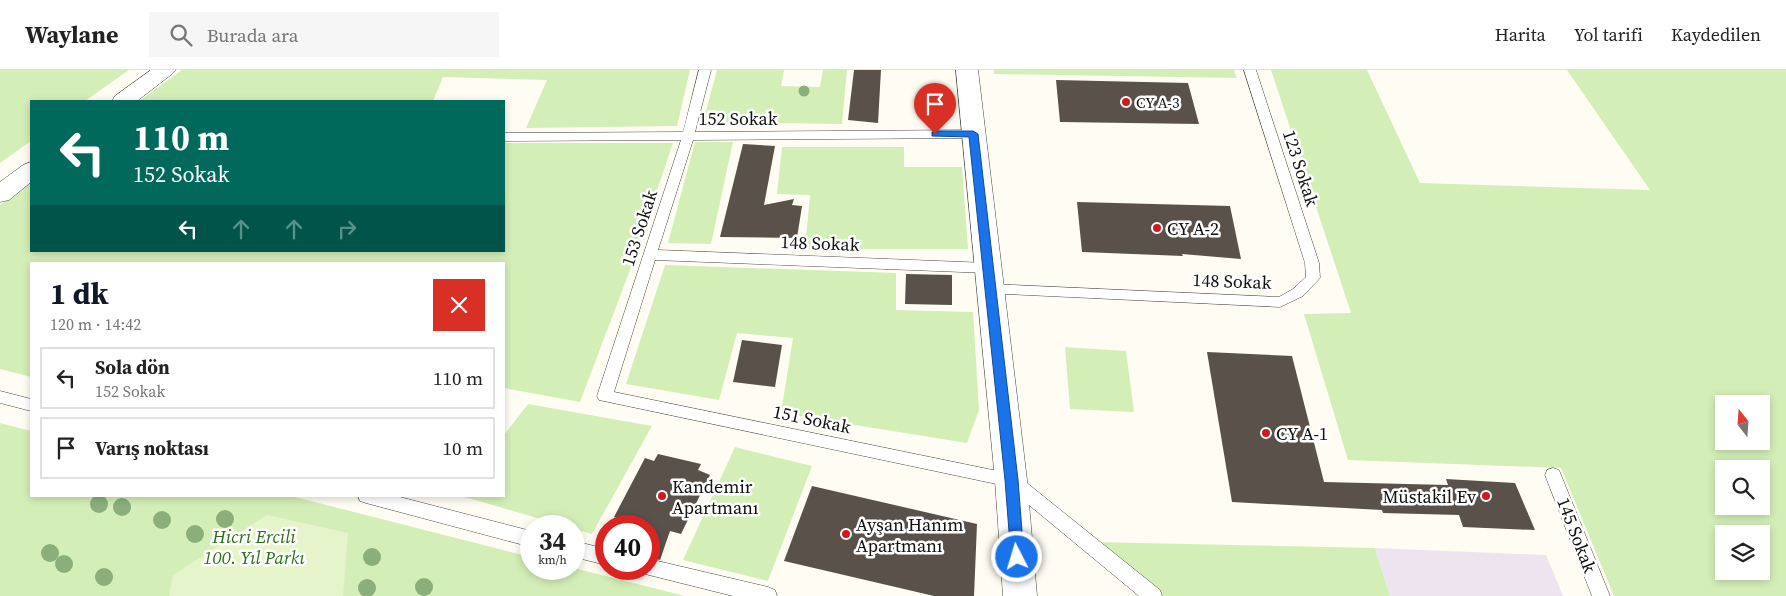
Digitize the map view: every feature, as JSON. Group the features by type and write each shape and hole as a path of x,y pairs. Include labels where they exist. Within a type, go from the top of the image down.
{"street":[{"path":"124,100 165,70"},
{"path":"967,70 1011,480 1020,596"},
{"path":"0,194 30,171"}],"lane":[{"name":"153 Sokak","path":"605,396 688,136 705,70"},
{"name":"123 Sokak","path":"1250,70 1312,263 1313,278"},
{"name":"152 Sokak","path":"505,137 973,134"},
{"name":"148 Sokak","path":"650,255 1280,302 1295,296 1313,278"},
{"path":"0,396 30,405"},
{"name":"151 Sokak","path":"605,396 1011,480"},
{"name":"145 Sokak","path":"1553,475 1601,596"},
{"path":"1011,480 1154,596"},
{"path":"370,497 520,536"},
{"path":"660,570 768,596"}],"shaded area":[{"path":"1375,548 1546,555 1563,596 1390,596"}],"green space":[{"path":"0,70 129,70 86,100 30,100 30,142 0,163"},
{"path":"182,70 690,70 677,126 526,128 547,80 443,77 433,100 140,100"},
{"path":"717,70 784,70 781,86 820,87 823,70 847,70 842,124 703,122"},
{"path":"994,70 1234,70 1237,78 994,74"},
{"path":"1271,70 1367,70 1420,183 1650,190 1567,70 1786,70 1786,596 1614,596 1561,468 1348,460 1304,314 1351,313"},
{"path":"695,142 733,142 711,244 668,243"},
{"path":"505,143 673,143 633,262 580,402 505,388 505,262 30,262 30,377 0,369 0,205 30,182 30,252 505,252"},
{"path":"782,147 904,147 904,167 962,167 968,249 805,249 810,195 777,194"},
{"path":"665,265 896,273 896,310 973,312 979,410 967,443 781,413 793,338 737,333 719,400 626,384"},
{"path":"1065,347 1126,351 1134,412 1070,409"},
{"path":"528,404 652,426 603,515 595,515 595,529 592,534 585,532 585,515 527,515 464,497 505,497 505,434"},
{"name":"Hicri Ercili 100. Yıl Parkı","path":"0,423 30,431 30,497 295,497 520,554 520,580 585,580 585,571 595,573 595,580 622,580 685,596 0,596"},
{"path":"735,447 812,466 768,581 683,560"},
{"path":"267,515 348,533 343,596 169,596 173,575"},
{"path":"1091,542 1375,548 1390,596 1161,596"}],"building":[{"path":"854,70 881,70 878,123 848,120"},
{"name":"CY A-3","path":"1056,80 1188,83 1199,124 1060,122"},
{"path":"743,144 775,146 764,205 794,199 792,205 802,206 797,238 720,237"},
{"name":"CY A-2","path":"1077,202 1230,206 1241,259 1182,254 1183,256 1082,252"},
{"path":"906,274 952,275 952,305 905,304"},
{"path":"742,340 782,345 775,387 733,382"},
{"name":"CY A-1","path":"1207,352 1292,356 1324,482 1448,485 1446,479 1515,483 1535,530 1463,527 1459,515 1383,513 1382,510 1232,502"},
{"name":"Kandemir Apartmanı","path":"658,454 701,464 698,470 710,475 681,534 670,531 660,560 660,515 615,515 645,458 654,461"},
{"path":"812,486 977,524 974,596 934,596 784,561"}],"place":[{"name":"CY A-3","path":"1126,102"},
{"name":"CY A-2","path":"1157,228"},
{"name":"CY A-1","path":"1266,433"},
{"name":"Kandemir Apartmanı","path":"662,496"},
{"name":"Müstakil Ev","path":"1486,496"},
{"name":"Ayşan Hanım Apartmanı","path":"846,534"}],"route":[{"path":"935,134 973,134 1011,480 1017,557"}]}
